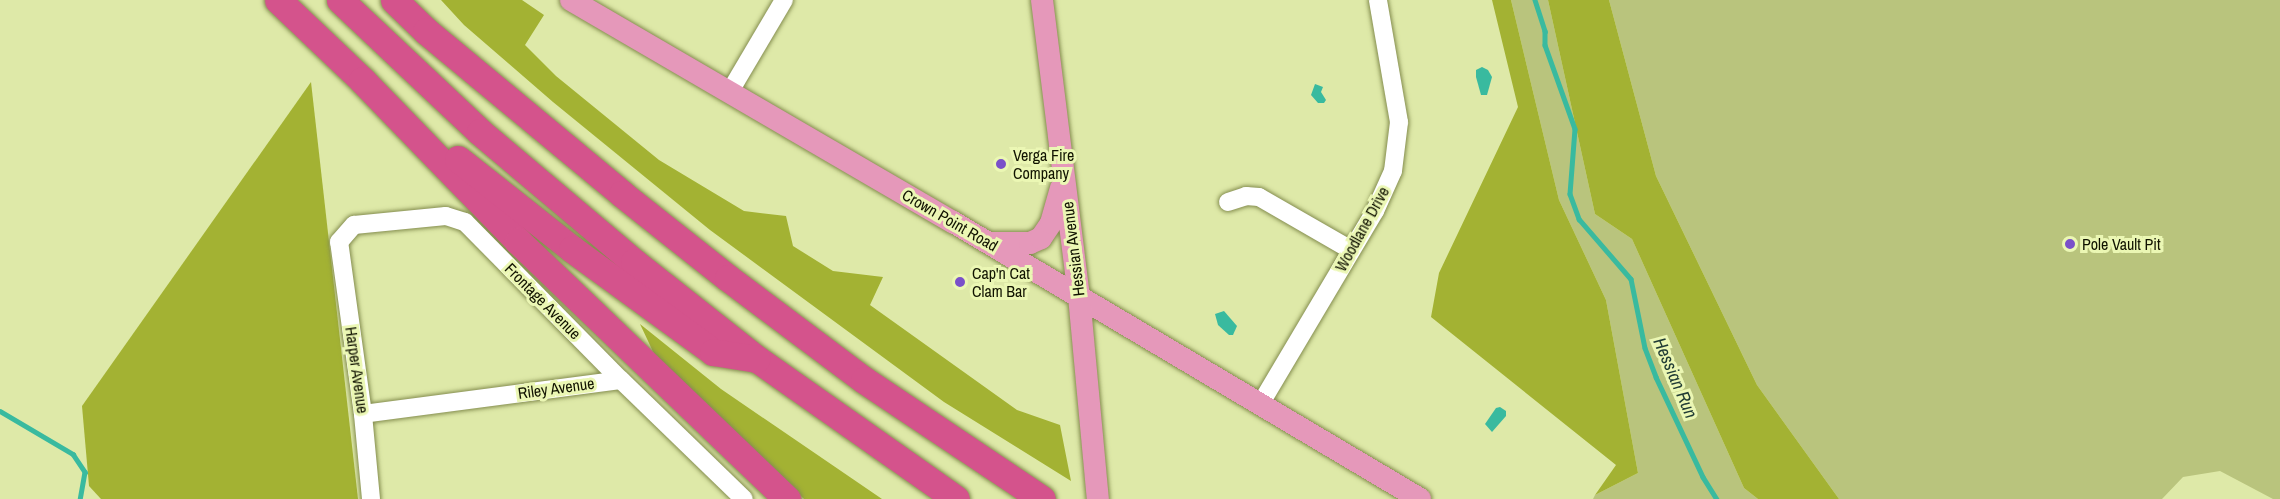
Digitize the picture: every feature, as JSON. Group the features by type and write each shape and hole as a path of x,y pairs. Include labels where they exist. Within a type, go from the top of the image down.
{"highway":[{"path":"278,0 362,80 510,233 787,499"},
{"path":"340,0 463,117 556,198 757,359 956,499"},
{"path":"394,0 426,31 737,285 864,380 1042,499"},
{"path":"420,0 504,78 518,107"},
{"path":"362,80 503,196 713,352 757,359"}],"main road":[{"name":"Crown Point Road","path":"571,0 990,243 1420,499"},
{"name":"Hessian Avenue","path":"1042,0 1079,296 1098,499"},
{"path":"990,243 1030,243 1041,238 1051,223 1058,194 1065,182"}],"street":[{"path":"729,93 784,0"},
{"name":"Woodlane Drive","path":"1261,403 1386,188 1397,146 1399,123 1378,0"},
{"path":"1228,202 1246,196 1259,197 1351,250"},
{"name":"Frontage Avenue","path":"339,242 354,225 446,216 465,222 621,380"},
{"name":"Harper Avenue","path":"339,242 363,414 371,499"},
{"path":"621,380 744,499"},
{"name":"Riley Avenue","path":"363,414 621,380"}],"green space":[{"path":"441,0 522,0 544,15 525,45 556,76 659,160 744,211 786,216 793,246 833,271 883,277 870,305 1017,410 1060,425 1071,481 944,402 710,230 553,102 464,25"},
{"path":"1492,0 1511,0 1559,200 1606,300 1638,473 1595,495 1616,465 1431,317 1439,273 1518,107"},
{"path":"1511,0 1548,0 1595,214 1632,239 1744,488 1758,499 1593,499 1595,495 1638,473 1606,300 1559,200"},
{"path":"1548,0 1609,0 1656,176 1757,385 1839,499 1758,499 1744,488 1632,239 1595,214"},
{"path":"1609,0 2280,0 2280,499 2273,499 2220,471 2183,477 2162,499 1839,499 1757,385 1656,176"},
{"path":"311,82 358,499 101,499 89,486 82,406"},
{"path":"640,324 721,389 882,499 804,499 656,358"}],"water":[{"path":"1482,67 1488,70 1492,77 1487,95 1481,95 1476,77 1476,70"},
{"path":"1315,84 1323,87 1321,92 1326,100 1324,103 1318,103 1311,95"},
{"path":"1224,311 1237,326 1233,335 1229,335 1218,325 1215,314"},
{"path":"1500,407 1506,411 1506,416 1492,432 1485,424 1496,408"}],"waterway":[{"name":"Hessian Run","path":"1535,0 1545,31 1545,45 1575,129 1570,194 1579,219 1631,279 1645,348 1656,377 1703,477 1717,499"},
{"path":"0,411 73,454 85,472 80,499"}],"place":[{"name":"Verga Fire Company","path":"1001,164"},
{"name":"Pole Vault Pit","path":"2070,244"},
{"name":"Cap'n Cat Clam Bar","path":"960,282"}]}
